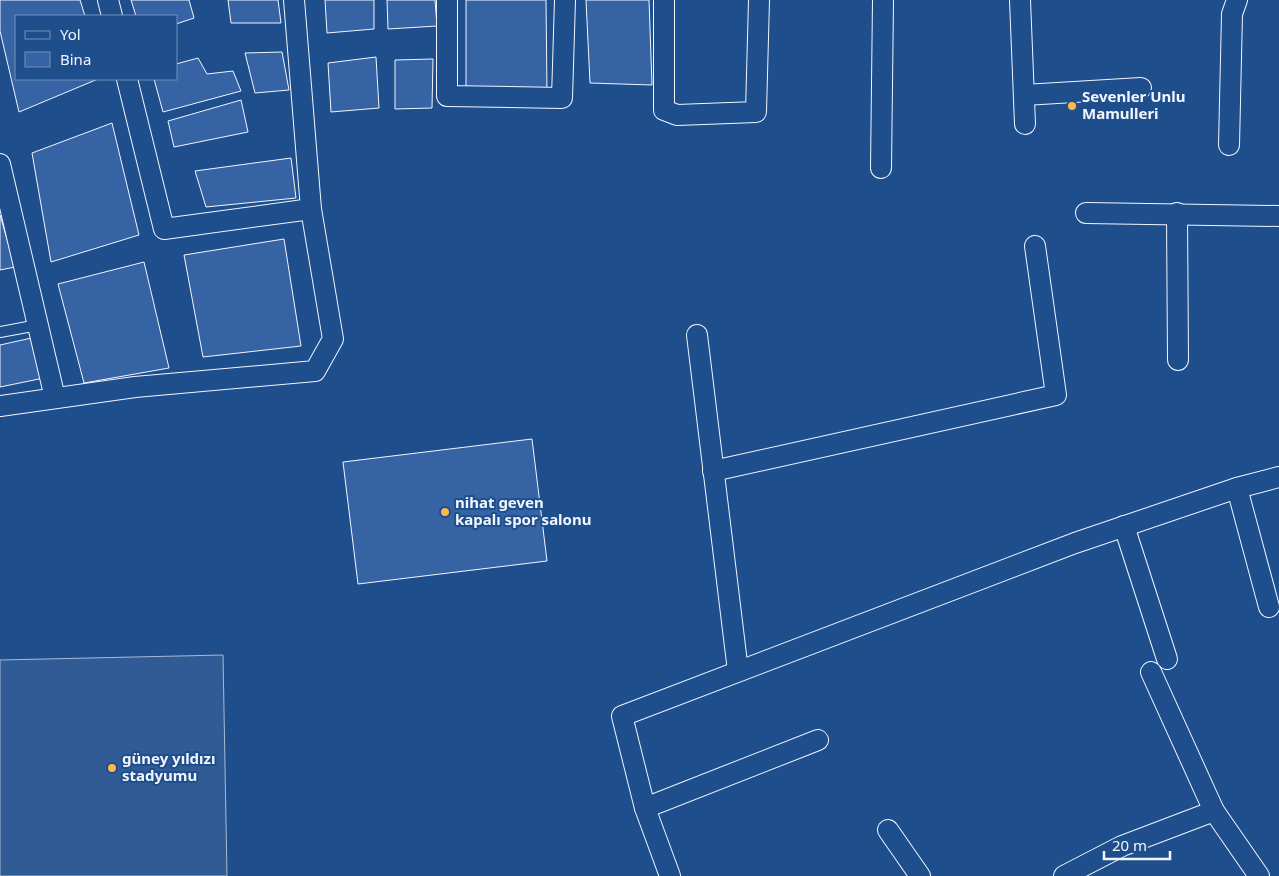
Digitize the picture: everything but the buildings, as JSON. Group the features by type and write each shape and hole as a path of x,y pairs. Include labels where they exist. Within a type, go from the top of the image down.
{"street":[{"path":"108,0 112,15"},
{"path":"0,406 135,387 315,372 333,339 311,208 294,0"},
{"path":"447,0 447,96 562,98 565,0"},
{"path":"664,0 664,110 677,115 756,112 759,0"},
{"path":"881,168 883,0"},
{"path":"1020,0 1025,124"},
{"path":"1229,145 1232,14 1237,0"},
{"path":"127,80 164,229 311,208"},
{"path":"1024,95 1140,88"},
{"path":"0,164 55,398"},
{"path":"1086,213 1279,216"},
{"path":"1177,213 1178,360"},
{"path":"713,471 1056,395 1035,246"},
{"path":"697,334 738,671"},
{"path":"670,876 645,808 622,716 1075,543 1237,488 1279,477"},
{"path":"1237,488 1269,607"},
{"path":"1124,526 1167,659"},
{"path":"1151,672 1214,811 1259,876"},
{"path":"645,808 818,740"},
{"path":"1064,876 1122,846 1214,811"},
{"path":"888,830 920,876"}],"lane":[{"path":"0,332 38,325"}],"shaded area":[{"name":"güney yıldızı stadyumu","path":"223,655 227,876 0,876 0,660"}],"place":[{"name":"Sevenler Unlu Mamulleri","path":"1072,106"},
{"name":"nihat geven kapalı spor salonu","path":"445,512"},
{"name":"güney yıldızı stadyumu","path":"112,768"}]}
